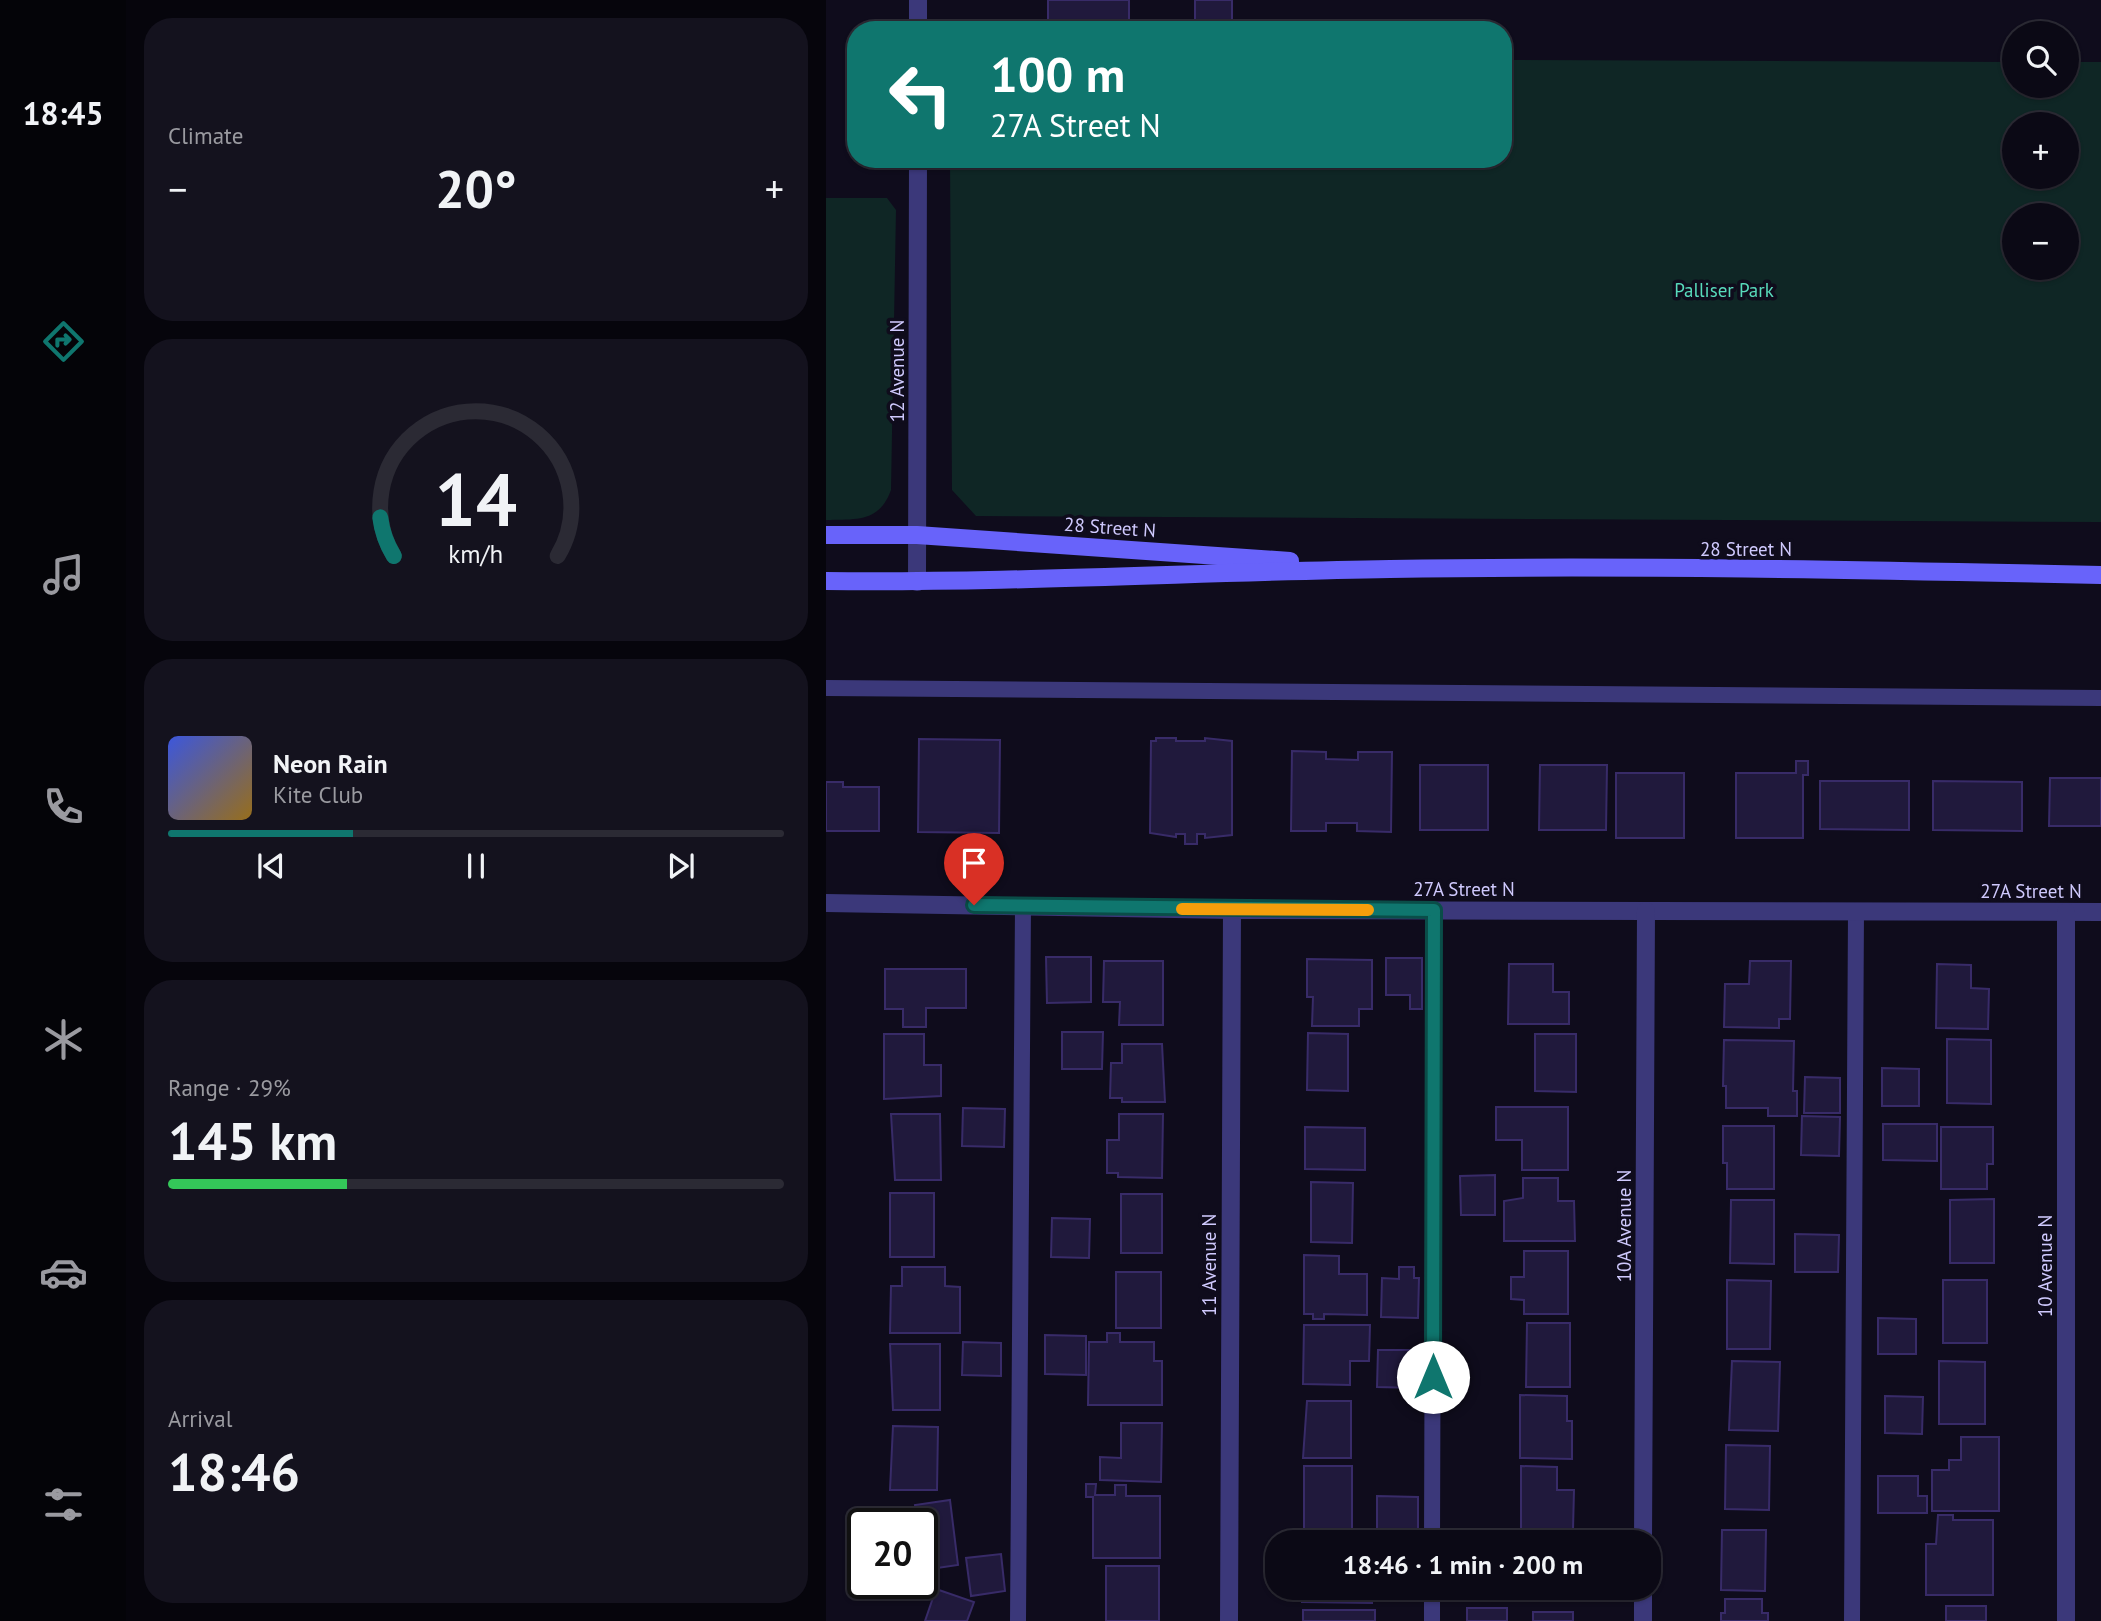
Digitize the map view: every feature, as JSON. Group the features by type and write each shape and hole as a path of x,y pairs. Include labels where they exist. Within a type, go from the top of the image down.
{"main road":[{"name":"28 Street N","path":"826,535 917,535 1391,569"},
{"name":"28 Street N","path":"826,581 917,582 1391,569 1843,570 2101,575"}],"street":[{"path":"918,0 918,21"},
{"name":"12 Avenue N","path":"917,582 918,168"},
{"name":"27A Street N","path":"826,903 1231,910 2101,912"},
{"name":"11 Avenue N","path":"1229,1621 1231,910"},
{"name":"10A Avenue N","path":"1643,1530 1646,911"},
{"name":"10 Avenue N","path":"2066,912 2066,1621"},
{"path":"1643,1600 1643,1621"}],"lane":[{"path":"826,688 2101,698"},
{"path":"1018,1621 1023,906"},
{"path":"1432,1530 1434,910"},
{"path":"1852,1621 1856,911"},
{"path":"1432,1600 1432,1621"}],"green space":[{"name":"Palliser Park","path":"1512,60 2002,62 2002,98 2079,98 2079,62 2101,62 2101,522 976,516 952,490 950,168 1512,168"},
{"path":"826,198 887,198 896,210 891,490 886,501 873,514 847,520 826,520"}],"building":[{"path":"1048,0 1129,0 1129,21 1048,21"},
{"path":"1195,0 1232,0 1232,21 1195,21"},
{"path":"1156,738 1176,738 1176,741 1205,741 1205,738 1232,741 1232,835 1205,838 1205,834 1197,834 1197,844 1185,844 1185,834 1176,834 1176,837 1150,833 1151,741 1156,741"},
{"path":"919,739 1000,740 999,833 918,832"},
{"path":"1292,751 1326,752 1326,759 1358,760 1358,752 1392,752 1391,832 1357,831 1357,823 1326,823 1326,831 1291,831"},
{"path":"1796,761 1808,761 1808,775 1803,775 1803,838 1736,838 1736,773 1796,773"},
{"path":"1420,765 1488,765 1488,830 1420,830"},
{"path":"1540,765 1607,765 1606,830 1539,830"},
{"path":"1616,773 1684,773 1684,838 1616,838"},
{"path":"2050,778 2101,778 2101,826 2049,826"},
{"path":"1820,781 1909,781 1909,830 1820,829"},
{"path":"1933,781 2022,782 2022,831 1933,830"},
{"path":"826,782 843,782 843,787 879,787 879,831 826,831"},
{"path":"1046,957 1091,957 1091,1002 1047,1003"},
{"path":"1386,958 1422,958 1422,1009 1410,1009 1410,995 1386,995"},
{"path":"1307,959 1372,960 1372,1009 1359,1009 1359,1026 1312,1026 1313,997 1307,997"},
{"path":"1104,961 1163,961 1163,1025 1119,1025 1120,1002 1103,1002"},
{"path":"1750,961 1791,961 1790,1019 1779,1019 1779,1028 1724,1027 1725,984 1749,984"},
{"path":"1509,964 1553,964 1553,992 1569,992 1569,1024 1508,1024"},
{"path":"1937,964 1971,965 1971,988 1989,989 1988,1029 1936,1028"},
{"path":"885,969 966,969 966,1008 926,1008 926,1027 903,1027 903,1009 885,1009"},
{"path":"1062,1032 1103,1032 1102,1069 1062,1069"},
{"path":"1308,1033 1348,1034 1348,1091 1307,1090"},
{"path":"884,1034 924,1034 924,1065 941,1065 941,1096 884,1099"},
{"path":"1535,1034 1576,1034 1576,1092 1535,1091"},
{"path":"1947,1039 1991,1040 1991,1104 1947,1103"},
{"path":"1724,1040 1794,1041 1793,1091 1797,1091 1797,1116 1768,1116 1768,1108 1726,1108 1726,1086 1723,1086"},
{"path":"1122,1044 1162,1044 1165,1102 1122,1102 1122,1098 1110,1098 1111,1063 1122,1063"},
{"path":"1882,1068 1919,1069 1919,1106 1882,1106"},
{"path":"1805,1077 1840,1078 1840,1113 1804,1113"},
{"path":"1496,1107 1568,1107 1568,1170 1522,1170 1522,1140 1496,1140"},
{"path":"963,1108 1005,1109 1004,1147 962,1146"},
{"path":"891,1114 940,1114 941,1180 895,1180"},
{"path":"1119,1114 1163,1114 1162,1178 1118,1177 1118,1173 1107,1173 1107,1140 1119,1140"},
{"path":"1802,1116 1840,1117 1839,1156 1801,1155"},
{"path":"1883,1124 1937,1124 1937,1161 1883,1160"},
{"path":"1723,1126 1774,1126 1774,1189 1727,1189 1727,1163 1723,1163"},
{"path":"1305,1127 1365,1128 1365,1170 1305,1169"},
{"path":"1941,1127 1993,1127 1993,1164 1987,1164 1987,1189 1941,1189"},
{"path":"1495,1175 1495,1215 1461,1215 1460,1176"},
{"path":"1523,1178 1558,1178 1558,1201 1574,1201 1575,1241 1504,1241 1504,1201 1523,1198"},
{"path":"1311,1182 1353,1183 1352,1243 1311,1242"},
{"path":"890,1193 934,1193 934,1257 890,1257"},
{"path":"1121,1194 1162,1194 1162,1253 1121,1253"},
{"path":"1994,1199 1994,1263 1950,1263 1950,1200"},
{"path":"1731,1200 1774,1200 1774,1264 1730,1263"},
{"path":"1052,1218 1090,1219 1089,1258 1051,1257"},
{"path":"1795,1234 1839,1235 1838,1272 1795,1272"},
{"path":"1524,1251 1568,1251 1568,1314 1524,1314 1524,1300 1511,1299 1511,1277 1524,1277"},
{"path":"1304,1255 1339,1256 1339,1274 1367,1274 1367,1315 1324,1314 1324,1319 1313,1319 1313,1314 1304,1314"},
{"path":"902,1267 945,1267 945,1286 960,1287 960,1333 890,1333 891,1286 902,1286"},
{"path":"1399,1267 1414,1267 1414,1278 1419,1278 1418,1318 1381,1317 1382,1278 1399,1279"},
{"path":"1116,1272 1161,1272 1161,1328 1116,1328"},
{"path":"1727,1280 1771,1281 1770,1349 1727,1349"},
{"path":"1943,1280 1987,1280 1987,1343 1943,1343"},
{"path":"1878,1318 1916,1319 1916,1354 1878,1354"},
{"path":"1527,1323 1570,1323 1570,1387 1526,1387"},
{"path":"1304,1325 1370,1325 1369,1361 1350,1361 1350,1385 1303,1384"},
{"path":"1107,1333 1120,1333 1120,1342 1154,1342 1154,1361 1162,1361 1162,1405 1088,1405 1089,1342 1107,1342"},
{"path":"1045,1335 1086,1336 1086,1375 1045,1374"},
{"path":"963,1342 1001,1343 1001,1376 962,1375"},
{"path":"890,1344 940,1344 940,1410 893,1410"},
{"path":"1378,1350 1419,1350 1418,1388 1377,1387"},
{"path":"1732,1361 1780,1362 1778,1431 1729,1430"},
{"path":"1939,1361 1985,1362 1985,1424 1939,1424"},
{"path":"1520,1395 1567,1396 1567,1421 1572,1421 1572,1459 1520,1458"},
{"path":"1885,1396 1923,1397 1922,1434 1885,1433"},
{"path":"1307,1401 1351,1401 1351,1458 1303,1458"},
{"path":"1121,1423 1162,1423 1161,1482 1100,1480 1100,1457 1121,1458"},
{"path":"893,1426 938,1427 937,1490 890,1490"},
{"path":"1961,1437 1999,1437 1999,1511 1932,1511 1932,1470 1949,1470 1949,1460 1961,1460"},
{"path":"1726,1445 1770,1446 1769,1510 1725,1509"},
{"path":"1304,1466 1352,1466 1352,1529 1304,1529"},
{"path":"1521,1466 1557,1467 1557,1490 1574,1490 1573,1530 1521,1530"},
{"path":"1878,1476 1918,1476 1918,1496 1927,1496 1927,1513 1878,1513"},
{"path":"1086,1484 1096,1484 1095,1495 1115,1495 1115,1485 1126,1485 1126,1496 1160,1496 1160,1558 1093,1558 1093,1497 1086,1497"},
{"path":"1377,1496 1418,1497 1418,1530 1377,1530"},
{"path":"950,1500 958,1565 938,1568 938,1508 915,1508 915,1505"},
{"path":"1938,1515 1953,1515 1953,1520 1993,1520 1993,1595 1926,1595 1926,1544 1936,1544"},
{"path":"1722,1530 1766,1530 1765,1591 1721,1590"},
{"path":"1001,1554 1005,1591 971,1596 966,1558"},
{"path":"1106,1566 1159,1566 1159,1621 1106,1621"},
{"path":"938,1590 974,1602 967,1621 925,1621 933,1599 938,1599"},
{"path":"1725,1599 1762,1599 1762,1613 1768,1613 1768,1621 1721,1621 1721,1613 1725,1613"},
{"path":"1302,1600 1372,1600 1372,1603"},
{"path":"1946,1606 1986,1606 1986,1621 1946,1621"},
{"path":"1467,1608 1507,1608 1507,1621 1467,1621"},
{"path":"1303,1610 1375,1610 1375,1621 1303,1621"},
{"path":"1533,1612 1573,1612 1573,1621 1533,1621"}],"slow traffic":[{"path":"1182,909 1368,910"}],"route":[{"path":"974,905 1231,910 1434,910 1433,1377"}]}
